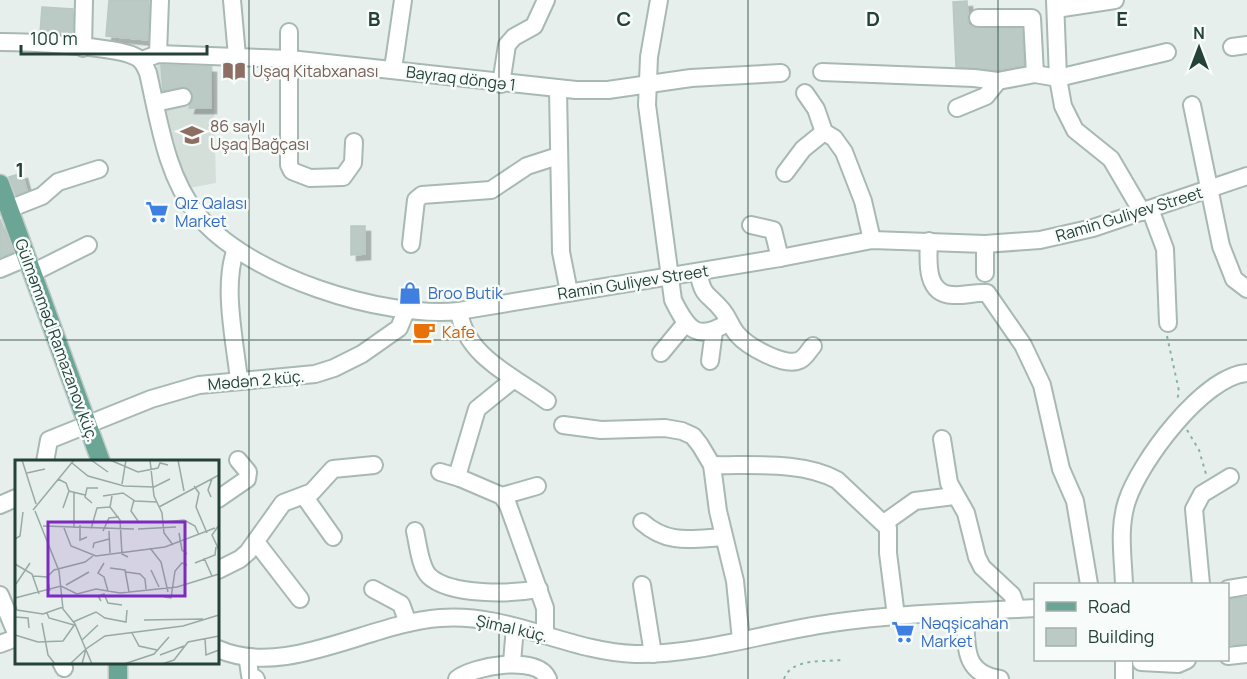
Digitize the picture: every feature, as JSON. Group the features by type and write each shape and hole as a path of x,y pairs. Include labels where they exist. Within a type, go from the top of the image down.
{"main road":[{"name":"Gülməmməd Ramazanov küç.","path":"0,184 100,460"}],"street":[{"path":"83,48 84,0"},
{"path":"158,54 160,0"},
{"path":"232,0 237,56"},
{"path":"393,69 403,0"},
{"path":"501,84 507,45 514,37 534,26 546,0"},
{"path":"659,0 652,37 647,105 673,300 685,324 693,330 714,331 729,322"},
{"path":"1115,0 1056,4 1058,78 1063,106 1075,130 1111,159 1146,210 1165,249 1168,323"},
{"path":"978,18 1032,18 1035,74"},
{"path":"289,32 289,165 292,171 310,178 343,177 350,171 353,163 354,142"},
{"path":"0,42 128,53 142,60"},
{"path":"822,72 998,81 1035,74 1058,78 1167,52"},
{"name":"Bayraq döngə 1","path":"142,60 158,54 290,58 501,84 608,90 691,78 781,73"},
{"name":"Ramin Guliyev Street","path":"142,60 148,73 173,172 198,215 236,249 276,271 321,290 406,311 459,311 780,258 872,240 985,244 1068,235 1247,176"},
{"path":"957,108 986,96 998,81"},
{"path":"558,88 561,252 568,292"},
{"path":"805,93 816,109 824,132 834,138 844,152 863,201 872,240"},
{"path":"155,104 183,97"},
{"path":"1192,105 1226,263 1233,279 1247,289"},
{"path":"785,173 803,149 824,132"},
{"path":"411,244 416,200 422,195 491,190 527,166 558,156"},
{"path":"9,209 42,196 58,183 99,170"},
{"path":"751,225 773,230 780,258"},
{"path":"929,241 930,276 934,286 950,296 987,293 1008,321 1036,369 1042,385 1060,469 1075,501 1089,583"},
{"path":"985,244 985,273"},
{"path":"0,269 29,265 88,245"},
{"path":"236,249 230,263 230,281 239,380"},
{"path":"698,272 705,296 722,310 738,335 749,344 781,359 798,361 813,346"},
{"name":"Mədən 2 küç.","path":"45,460 49,440 151,399 199,385 315,374 334,368 362,354 399,328 406,311"},
{"path":"459,311 461,326 473,346 514,379 547,401"},
{"path":"661,353 685,324"},
{"path":"710,360 714,331"},
{"path":"1124,583 1122,521 1133,487 1179,419 1200,399 1225,381 1247,373"},
{"path":"460,478 459,463 477,409 514,379"},
{"path":"563,425 601,430 665,428 693,436 710,457 712,465 723,537 735,581 741,640"},
{"path":"942,439 946,473 954,496 966,513 977,557 988,573 1012,595 1017,609"},
{"path":"219,499 247,479 248,472 238,460"},
{"path":"219,570 240,559 256,542 283,503 304,496 320,485 333,469 374,465"},
{"path":"712,465 798,468 827,475 884,523 890,537 888,553 896,616"},
{"path":"440,472 502,496 508,505 546,609 545,635"},
{"path":"1201,583 1194,509 1202,494 1230,477"},
{"path":"502,496 537,486"},
{"path":"304,496 333,537"},
{"path":"884,523 915,501 954,496"},
{"path":"0,505 15,498"},
{"path":"642,522 655,533 675,539 723,537"},
{"path":"415,531 426,571 437,581 491,592 539,589"},
{"path":"256,542 300,599"},
{"path":"642,585 652,654"},
{"path":"1229,589 1247,586"},
{"path":"373,589 401,603 408,623"},
{"path":"0,595 15,631"},
{"name":"Şimal küç.","path":"219,650 251,674 281,662 408,623 441,617 466,618 515,627 609,651 652,654 832,623 896,616 1034,608"},
{"path":"965,612 971,663 981,674 1000,679"},
{"path":"512,662 515,627"},
{"path":"0,644 15,638"},
{"path":"1229,656 1247,654"},
{"path":"1124,661 1124,679"},
{"path":"1141,662 1178,664 1185,661"},
{"path":"457,679 512,662 537,668 546,673 548,679"}],"path":[{"path":"784,679 790,668 799,664 842,660"}],"shaded area":[{"name":"86 saylı Uşaq Bağçası","path":"157,62 213,63 216,183 189,188 173,149 156,77"}],"building":[{"path":"109,0 149,0 148,40 106,36"},
{"path":"967,1 968,25 1022,28 1024,65 995,70 956,67 953,2"},
{"path":"42,7 73,9 73,35 40,33"},
{"path":"161,65 211,67 211,108 189,108 193,95 187,87 163,91"},
{"path":"22,173 27,191 16,195 9,177"},
{"path":"0,219 13,252 0,258"},
{"path":"351,226 365,226 365,254 351,255"},
{"path":"1247,597 1247,644 1229,645 1229,599"}],"place":[{"name":"Uşaq Kitabxanası","path":"234,71"},
{"name":"86 saylı Uşaq Bağçası","path":"192,135"},
{"name":"Qız Qalası Market","path":"157,212"},
{"name":"Broo Butik","path":"410,293"},
{"name":"Kafe","path":"424,332"},
{"name":"Nəqşicahan Market","path":"903,632"}]}
